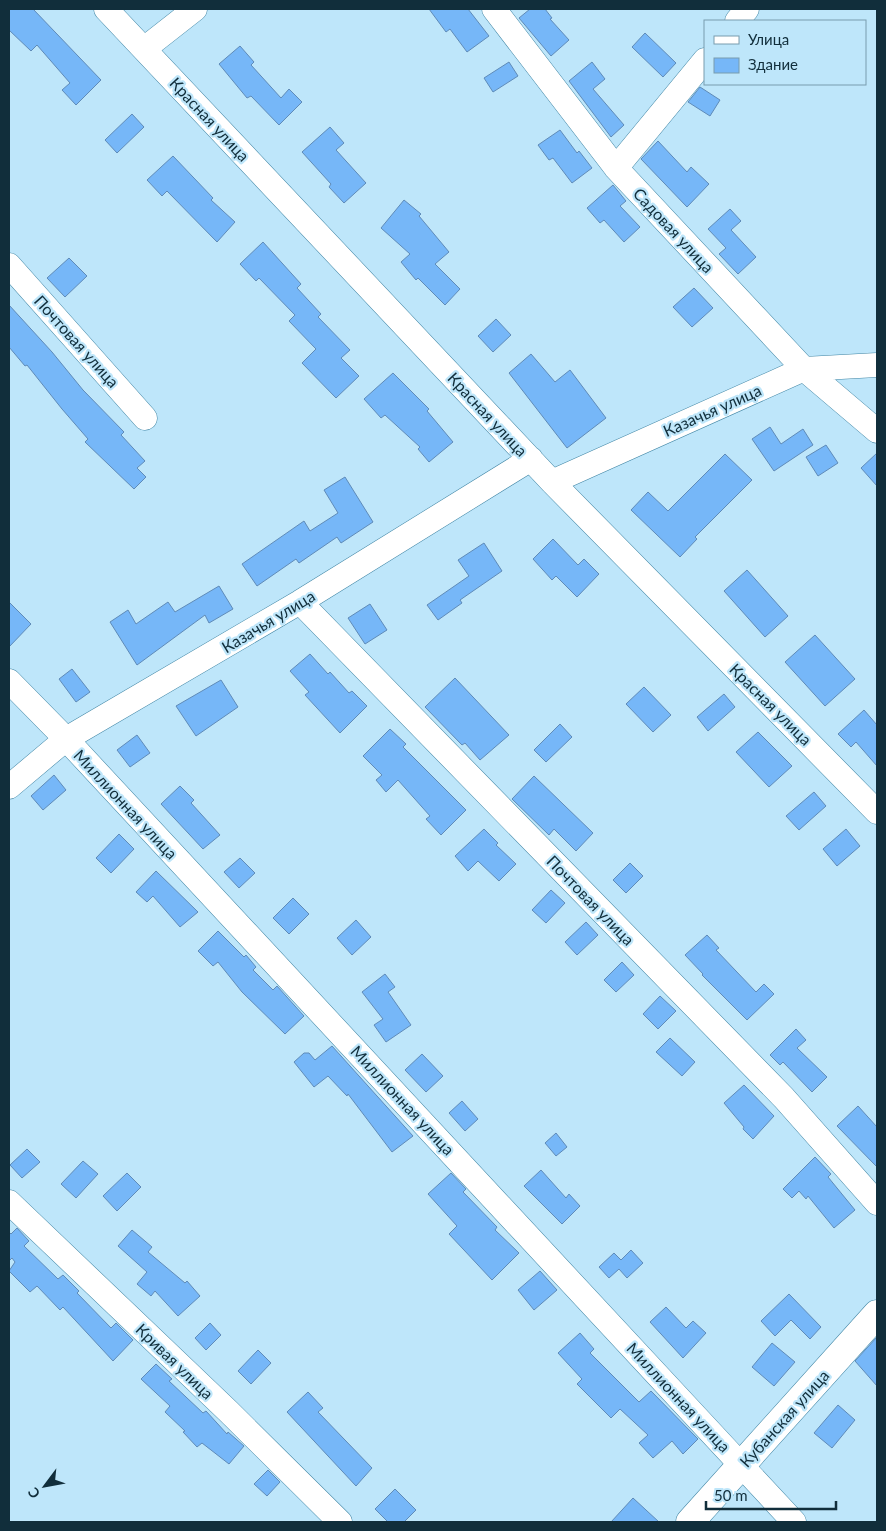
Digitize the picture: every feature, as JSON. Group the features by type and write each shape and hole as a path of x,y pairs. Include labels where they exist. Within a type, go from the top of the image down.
{"main road":[{"name":"Кубанская улица","path":"690,1522 877,1314"}],"street":[{"name":"Красная улица","path":"106,9 552,482 877,812"},
{"path":"144,48 195,9"},
{"name":"Садовая улица","path":"494,9 616,168 804,369 877,432"},
{"path":"738,20 747,9"},
{"path":"616,168 704,61"},
{"name":"Почтовая улица","path":"9,265 145,418"},
{"name":"Казачья улица","path":"552,482 804,369 877,365"},
{"name":"Казачья улица","path":"9,787 66,739 300,602 531,459"},
{"name":"Почтовая улица","path":"300,602 784,1098 877,1203"},
{"name":"Миллионная улица","path":"9,681 66,739 794,1522"},
{"name":"Кривая улица","path":"9,1202 228,1411 340,1522"}],"building":[{"path":"9,9 33,9 101,80 76,105 62,90 70,83 37,45 31,51 9,30"},
{"path":"429,9 468,9 489,36 467,52 450,29 446,32"},
{"path":"530,9 545,9 552,18 550,19 569,40 551,56 519,18"},
{"path":"645,33 676,63 663,77 632,47"},
{"path":"240,46 254,62 251,65 281,98 289,89 302,102 279,125 251,96 247,98 219,64"},
{"path":"509,62 518,76 493,92 484,78"},
{"path":"592,62 605,79 593,89 624,125 611,137 569,81"},
{"path":"700,87 720,100 710,116 688,102"},
{"path":"132,114 144,127 117,153 105,140"},
{"path":"330,127 344,143 336,150 366,183 344,203 329,187 331,184 302,152"},
{"path":"560,130 577,153 579,151 592,168 572,183 553,158 549,160 538,145"},
{"path":"658,141 687,172 691,167 709,184 687,207 641,159"},
{"path":"173,156 213,198 211,200 235,222 217,242 167,191 162,196 147,180"},
{"path":"613,185 626,201 620,206 640,227 624,242 604,220 600,223 587,208"},
{"path":"404,200 421,214 419,216 449,252 435,264 460,289 445,305 418,278 416,280 401,262 410,254 381,228"},
{"path":"730,209 741,221 731,230 756,257 738,274 719,254 726,248 708,229"},
{"path":"263,242 301,284 297,288 321,314 318,317 350,350 341,358 359,376 336,398 302,363 316,349 289,321 295,315 259,278 256,281 240,264"},
{"path":"69,258 87,276 65,297 47,278"},
{"path":"694,288 713,308 692,327 673,307"},
{"path":"9,305 52,352 83,390 124,432 121,435 145,461 137,468 146,477 134,489 85,442 88,439 27,365 25,366 9,347"},
{"path":"496,319 511,335 493,352 478,336"},
{"path":"531,354 555,382 570,370 606,418 567,448 509,373"},
{"path":"393,373 429,409 427,411 453,442 429,462 418,449 420,447 385,415 381,418 364,399"},
{"path":"770,427 781,444 803,429 813,445 774,471 752,439"},
{"path":"826,445 838,463 818,476 806,457"},
{"path":"877,453 877,486 861,468"},
{"path":"725,454 752,480 695,537 697,539 680,557 631,510 648,492 668,511"},
{"path":"345,477 373,522 341,543 337,537 299,563 296,559 257,586 242,564 304,521 310,531 338,513 324,490"},
{"path":"553,539 578,565 584,559 599,574 577,597 556,576 552,580 533,559"},
{"path":"484,543 502,571 460,600 462,603 438,620 427,605 469,576 458,560"},
{"path":"747,570 788,616 765,637 724,591"},
{"path":"219,586 233,609 209,623 205,615 137,665 110,622 128,610 136,624 168,602 175,612"},
{"path":"9,602 31,624 9,647"},
{"path":"370,604 387,630 365,644 348,618"},
{"path":"815,635 855,679 825,706 785,662"},
{"path":"310,654 328,674 330,672 349,693 352,691 367,706 340,733 305,695 309,692 290,671"},
{"path":"72,669 90,692 76,702 59,679"},
{"path":"455,678 509,735 480,760 465,743 462,745 425,707"},
{"path":"221,680 238,707 196,736 176,706"},
{"path":"644,687 671,715 653,732 626,704"},
{"path":"724,694 735,707 708,731 697,717"},
{"path":"864,710 877,725 877,766 856,742 851,747 838,734"},
{"path":"560,724 572,737 546,762 534,750"},
{"path":"390,729 406,744 403,747 466,810 441,835 426,819 430,816 398,780 386,792 376,780 382,775 363,756"},
{"path":"758,732 792,766 769,787 736,752"},
{"path":"137,735 150,753 130,767 117,750"},
{"path":"54,775 66,790 43,810 31,796"},
{"path":"534,776 593,833 576,851 554,829 549,835 512,799"},
{"path":"180,786 194,800 191,803 220,835 203,849 161,804"},
{"path":"814,792 826,806 799,830 786,816"},
{"path":"484,829 498,843 496,845 516,864 499,881 478,861 468,871 455,856"},
{"path":"846,829 860,846 837,866 823,849"},
{"path":"119,834 134,849 111,873 96,858"},
{"path":"240,858 255,873 239,888 224,872"},
{"path":"630,863 643,876 626,893 613,880"},
{"path":"156,871 198,912 180,927 153,896 147,902 136,892"},
{"path":"551,890 565,903 546,923 532,910"},
{"path":"293,898 309,914 289,934 273,918"},
{"path":"356,920 371,937 352,955 337,938"},
{"path":"586,922 598,935 577,955 565,942"},
{"path":"218,931 244,957 246,955 256,967 253,970 273,990 277,986 304,1016 285,1034 242,992 218,962 213,966 198,951"},
{"path":"707,935 719,948 716,950 756,992 764,984 774,994 747,1020 702,975 685,955"},
{"path":"622,962 634,975 616,992 604,980"},
{"path":"385,974 395,987 388,992 411,1025 386,1042 374,1025 383,1019 362,992"},
{"path":"660,996 676,1011 658,1029 643,1014"},
{"path":"796,1029 806,1040 797,1048 827,1077 812,1092 783,1062 780,1065 770,1055"},
{"path":"670,1038 695,1062 682,1076 656,1052"},
{"path":"332,1046 413,1136 392,1152 348,1094 347,1096 328,1076 314,1087 294,1062 304,1053 309,1053 315,1060"},
{"path":"422,1054 443,1076 426,1092 405,1070"},
{"path":"744,1085 774,1116 753,1139 743,1129 744,1127 724,1103"},
{"path":"462,1101 478,1119 465,1131 449,1113"},
{"path":"858,1106 877,1127 877,1167 837,1126"},
{"path":"556,1133 567,1147 556,1156 545,1143"},
{"path":"27,1149 40,1162 22,1178 10,1165"},
{"path":"815,1157 831,1174 828,1177 855,1210 834,1228 808,1196 806,1199 799,1191 792,1198 783,1189"},
{"path":"83,1161 98,1174 76,1198 61,1184"},
{"path":"541,1170 566,1198 569,1194 580,1206 562,1224 524,1186"},
{"path":"127,1173 141,1187 117,1211 103,1196"},
{"path":"451,1173 466,1189 463,1192 497,1227 495,1230 519,1253 492,1280 449,1234 457,1226 428,1194"},
{"path":"17,1228 29,1241 24,1246 58,1279 63,1275 79,1291 77,1293 111,1328 116,1323 133,1340 113,1361 63,1307 60,1310 37,1286 30,1292 9,1271 15,1262 12,1258 9,1261 9,1232 11,1234"},
{"path":"132,1230 152,1247 148,1252 185,1283 187,1281 200,1296 178,1316 155,1291 151,1296 137,1284 147,1272 118,1246"},
{"path":"631,1250 643,1263 627,1278 619,1269 609,1278 599,1267 614,1253 621,1260"},
{"path":"540,1271 557,1290 534,1310 518,1290"},
{"path":"789,1294 821,1327 810,1339 791,1320 775,1336 761,1321"},
{"path":"666,1307 686,1328 693,1321 706,1333 683,1358 650,1322"},
{"path":"210,1323 221,1335 206,1350 195,1338"},
{"path":"580,1333 594,1349 590,1353 639,1402 651,1391 698,1439 683,1454 672,1441 653,1458 639,1443 648,1435 620,1409 611,1418 577,1384 582,1379 558,1353"},
{"path":"877,1337 877,1386 855,1361"},
{"path":"772,1343 795,1362 774,1386 752,1367"},
{"path":"258,1350 271,1363 251,1384 238,1371"},
{"path":"156,1364 172,1379 169,1381 203,1413 206,1411 227,1434 228,1432 244,1446 229,1464 202,1443 197,1447 183,1432 185,1431 165,1412 170,1406 141,1379"},
{"path":"308,1392 323,1408 318,1412 372,1468 356,1486 287,1412"},
{"path":"838,1405 855,1420 832,1448 814,1433"},
{"path":"268,1470 280,1482 267,1496 254,1484"},
{"path":"395,1489 416,1510 404,1522 388,1522 375,1509"},
{"path":"633,1498 659,1522 611,1522"}]}
